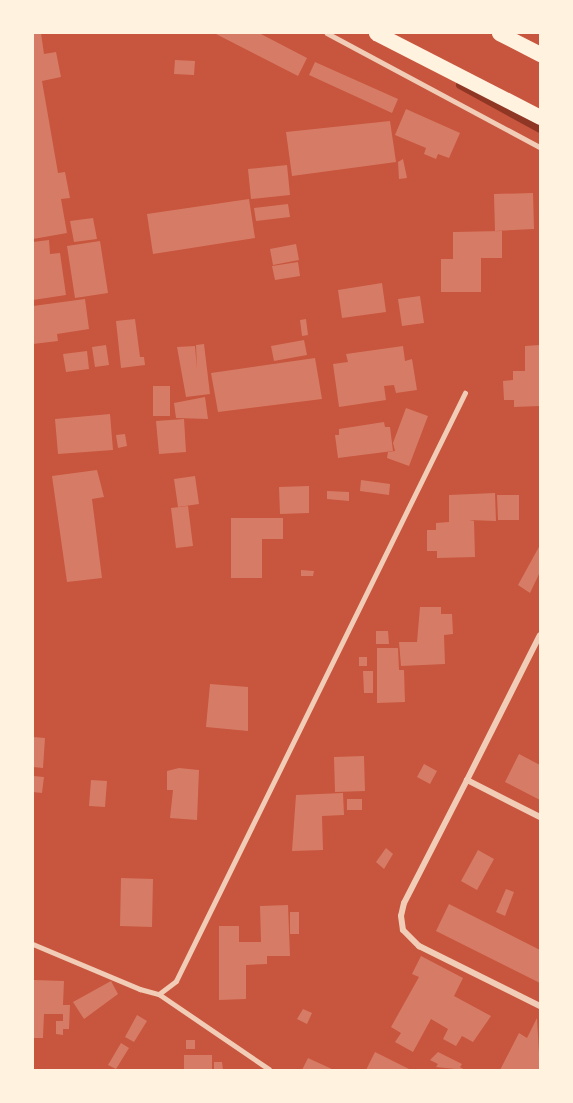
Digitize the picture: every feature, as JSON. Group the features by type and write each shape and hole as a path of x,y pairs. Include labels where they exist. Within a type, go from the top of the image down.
{"main road":[{"path":"376,33 540,117"},
{"path":"499,33 540,54"}],"street":[{"path":"540,635 404,903 403,930 419,946 540,1006"},
{"path":"467,780 540,817"}],"lane":[{"path":"327,33 540,147"},
{"path":"159,994 176,981 465,393"},
{"path":"33,944 159,994 269,1069"}],"building":[{"path":"33,33 41,33 44,54 56,52 61,77 42,81 58,173 65,172 70,198 61,199 67,233 33,239"},
{"path":"214,33 259,33 307,58 298,76"},
{"path":"175,60 195,61 194,75 174,74"},
{"path":"315,62 398,99 392,113 309,75"},
{"path":"406,109 460,133 449,158 438,154 436,159 424,154 426,148 395,135"},
{"path":"390,121 396,162 292,176 286,132"},
{"path":"403,159 407,178 399,179 398,162"},
{"path":"287,165 290,195 251,199 248,169"},
{"path":"533,193 534,229 495,231 494,194"},
{"path":"249,199 255,238 153,254 147,214"},
{"path":"288,204 290,217 256,221 254,208"},
{"path":"93,218 97,239 74,242 70,221"},
{"path":"502,231 502,258 481,258 481,292 441,292 441,259 453,259 453,232"},
{"path":"49,240 50,254 60,253 66,295 33,300 33,242"},
{"path":"100,241 108,293 75,298 67,246"},
{"path":"296,244 299,260 273,265 270,249"},
{"path":"298,262 300,276 275,280 272,266"},
{"path":"382,283 386,312 342,318 338,290"},
{"path":"420,296 424,323 402,326 398,299"},
{"path":"85,299 89,329 57,334 58,341 33,344 33,306"},
{"path":"135,319 140,357 144,357 145,365 121,368 116,321"},
{"path":"306,319 308,335 302,336 300,320"},
{"path":"304,340 307,355 274,361 271,346"},
{"path":"204,344 210,394 186,397 177,347 195,346 197,369 196,345"},
{"path":"106,345 109,365 95,367 92,347"},
{"path":"540,345 540,406 514,407 514,400 504,400 503,381 513,380 513,371 525,371 525,346"},
{"path":"403,346 405,361 412,359 417,390 396,393 394,385 384,386 386,400 339,407 333,364 348,362 346,354"},
{"path":"87,351 89,369 66,372 63,354"},
{"path":"315,358 322,399 218,412 211,373"},
{"path":"153,386 170,386 170,416 153,416"},
{"path":"205,397 208,419 176,418 174,403"},
{"path":"406,408 428,416 409,466 387,458 388,452 395,451 393,443"},
{"path":"110,414 113,450 58,454 55,419"},
{"path":"184,419 186,452 159,454 156,421"},
{"path":"384,422 385,427 390,427 393,451 338,458 335,435 339,435 339,429"},
{"path":"125,434 127,446 118,448 116,435"},
{"path":"97,470 104,497 92,499 102,578 67,582 52,476"},
{"path":"195,476 199,504 178,507 174,479"},
{"path":"361,480 390,484 389,495 360,491"},
{"path":"309,486 309,513 280,514 279,487"},
{"path":"327,491 349,492 349,501 327,499"},
{"path":"495,493 496,521 469,520 474,521 475,557 437,558 437,551 427,551 427,530 436,530 436,523 449,522 449,495"},
{"path":"497,495 519,495 519,520 498,520"},
{"path":"188,506 193,546 176,548 171,508"},
{"path":"231,518 283,518 283,539 262,539 262,578 231,578"},
{"path":"540,545 540,572 530,593 518,585"},
{"path":"301,570 314,571 313,576 301,576"},
{"path":"420,607 441,607 441,614 452,614 453,634 444,635 445,664 401,666 399,642 417,642"},
{"path":"376,631 388,631 389,644 376,644"},
{"path":"377,648 398,648 399,670 404,670 405,702 377,703"},
{"path":"359,657 367,657 367,666 359,666"},
{"path":"363,671 373,671 373,693 364,693"},
{"path":"210,684 248,687 248,731 206,727"},
{"path":"33,737 45,738 43,768 33,767"},
{"path":"519,754 540,765 540,800 505,782"},
{"path":"364,756 365,791 335,792 334,757"},
{"path":"424,764 437,771 430,784 417,777"},
{"path":"179,768 199,770 197,820 170,818 173,790 167,790 167,771"},
{"path":"33,776 44,777 42,793 33,792"},
{"path":"91,780 107,781 105,807 89,806"},
{"path":"343,793 344,815 322,816 323,850 292,851 296,795"},
{"path":"347,799 362,799 362,810 347,810"},
{"path":"386,848 393,854 384,869 376,862"},
{"path":"478,850 494,859 477,890 461,881"},
{"path":"121,878 153,879 152,927 120,926"},
{"path":"506,889 514,892 505,916 496,912"},
{"path":"449,904 540,950 540,983 436,931"},
{"path":"288,905 290,956 267,956 267,964 246,965 246,999 219,1000 219,926 239,926 239,942 261,942 260,906"},
{"path":"290,912 299,912 299,934 290,934"},
{"path":"421,956 463,978 454,996 491,1016 473,1042 462,1036 456,1046 443,1039 448,1029 431,1019 413,1052 395,1042 401,1033 391,1027 419,977 412,974"},
{"path":"34,980 64,981 63,1005 70,1005 69,1029 63,1029 63,1035 56,1034 56,1021 63,1021 63,1014 44,1014 43,1038 33,1038"},
{"path":"111,981 118,994 84,1019 73,1002"},
{"path":"303,1009 312,1013 307,1024 297,1019"},
{"path":"137,1015 147,1021 134,1042 125,1037"},
{"path":"537,1018 540,1070 500,1070 519,1033 527,1038"},
{"path":"186,1040 195,1040 195,1049 186,1049"},
{"path":"121,1043 129,1048 116,1069 108,1065"},
{"path":"375,1052 411,1070 366,1070"},
{"path":"438,1052 462,1064 460,1067 465,1070 436,1067 438,1064 430,1060"},
{"path":"184,1055 212,1055 212,1070 184,1070"},
{"path":"308,1058 334,1070 302,1070"},
{"path":"214,1062 222,1062 223,1070 214,1070"}],"waterway":[{"path":"460,85 540,129"}]}
